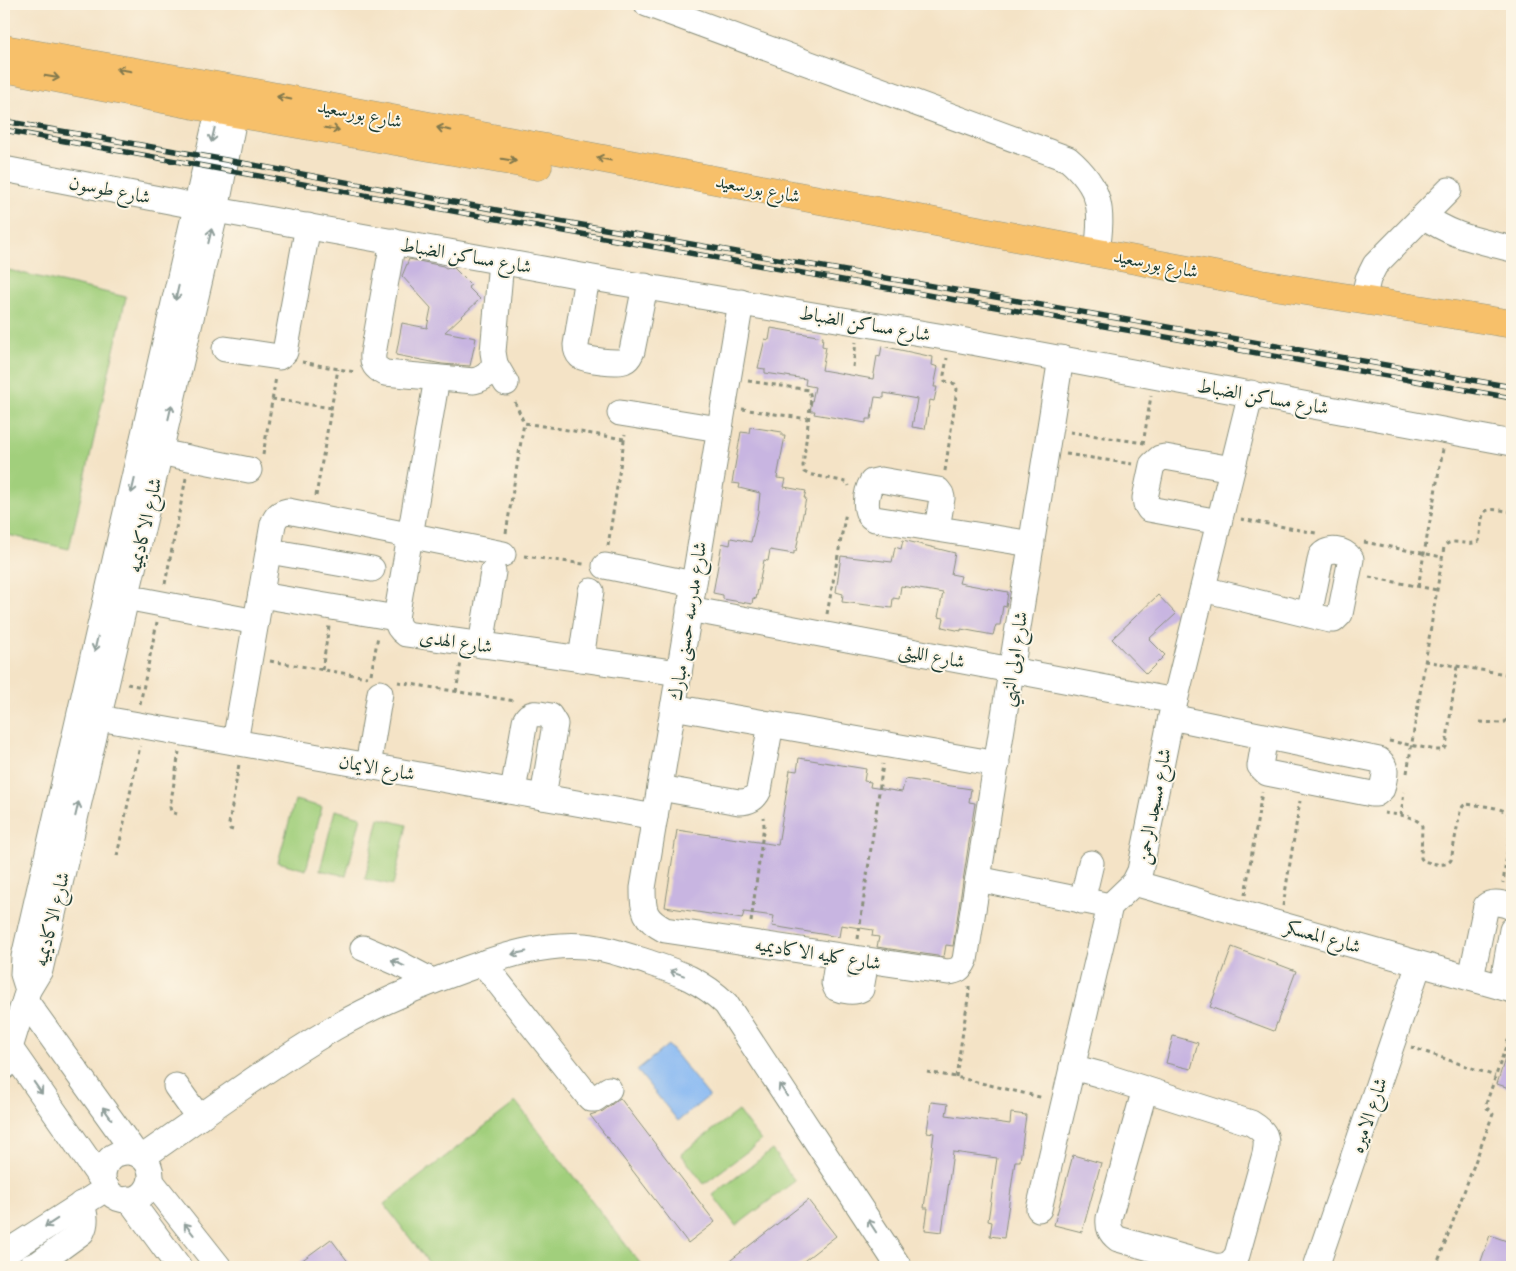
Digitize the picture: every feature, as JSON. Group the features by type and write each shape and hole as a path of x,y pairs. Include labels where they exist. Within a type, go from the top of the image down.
{"main road":[{"name":"شارع بورسعيد","path":"4,49 229,100 1361,306 1512,324"},
{"name":"شارع بورسعيد","path":"4,68 229,100 1097,252 1262,284 1512,338"}],"street":[{"path":"647,4 1068,159 1087,178 1097,198 1101,224 1097,252"},
{"name":"شارع الاكاديميه","path":"7,1058 26,995 40,970 61,841 229,100"},
{"name":"شارع طوسون","path":"4,169 206,208"},
{"path":"1361,306 1374,265 1449,190"},
{"name":"شارع مساكن الضباط","path":"206,208 587,277 950,338 1512,443"},
{"path":"1424,216 1439,227 1450,232 1512,249"},
{"path":"225,349 279,358 282,356 287,347 308,226"},
{"path":"393,241 372,362 377,369 385,372 474,381 483,379 490,373 501,373 493,352 501,261"},
{"path":"587,277 576,345 576,351 580,356 586,358 623,362 629,358 645,286"},
{"name":"شارع مدرسه حسنى مبارك","path":"665,930 653,924 646,915 643,904 643,888 741,302"},
{"name":"شارع اولى النهي","path":"960,966 978,879 1061,358"},
{"name":"شارع الهدى","path":"437,378 396,618 397,626 406,634 679,673"},
{"name":"شارع مسجد الرحمن","path":"1110,906 1134,883 1140,871 1173,709 1251,393"},
{"path":"624,414 721,418"},
{"path":"151,450 249,470"},
{"path":"1219,522 1149,509 1145,498 1152,465 1160,458 1165,457 1232,469"},
{"path":"938,529 942,494 934,488 876,480 870,486 866,508 868,516 871,518 938,529 1032,544"},
{"path":"239,743 250,658 269,550 276,517 281,512 288,511 410,535 498,563 472,644"},
{"path":"269,550 372,569"},
{"path":"605,566 693,584"},
{"path":"1203,588 1334,620 1340,614 1349,573"},
{"path":"581,659 591,591"},
{"path":"261,595 396,618"},
{"path":"117,596 256,622"},
{"name":"شارع الاكاديميه","path":"61,841 99,718 117,596"},
{"name":"شارع الليثى","path":"689,609 1011,670 1173,709 1265,736"},
{"path":"368,766 380,684"},
{"path":"673,707 997,764"},
{"path":"513,791 527,716 536,714 550,716 555,724 543,797"},
{"name":"شارع الايمان","path":"99,718 655,817"},
{"path":"660,788 739,802 751,800 759,790 771,724"},
{"path":"1082,901 1091,863"},
{"path":"978,879 1110,906 1039,1209"},
{"name":"شارع المعسكر","path":"1134,883 1242,912 1507,989"},
{"path":"1470,978 1484,909 1488,903 1506,906"},
{"name":"شارع كليه الاكاديميه","path":"665,930 948,972 960,966"},
{"path":"1507,989 1512,930"},
{"path":"106,1185 104,1172 107,1162 115,1155 125,1152 139,1155 199,1118 290,1055 336,1027 384,1002 432,981 513,954 544,948 583,946 621,953 683,974 699,982 726,1004 898,1267"},
{"path":"363,948 398,962 432,981"},
{"path":"483,963 588,1096 591,1099 595,1099 609,1089"},
{"name":"شارع الاميره","path":"1316,1267 1419,964"},
{"path":"7,1058 112,1194 120,1199 129,1199 139,1197 146,1190 151,1181 151,1172 148,1164 139,1155 26,995"},
{"path":"1072,1067 1145,1089 1252,1123 1262,1130 1267,1142 1265,1154 1237,1255 1232,1263 1224,1267 1214,1266 1118,1239 1111,1234 1108,1226 1109,1218 1145,1089"},
{"path":"176,1086 199,1118"},
{"path":"151,1181 219,1267"},
{"path":"4,1254 81,1204 106,1185"},
{"path":"129,1199 180,1267"},
{"path":"30,1267 38,1264 82,1232 86,1225 86,1218 81,1204"},
{"path":"4,1260 7,1264 16,1267"}],"path":[{"path":"942,494 957,389 955,384 945,381 944,375 950,338"},
{"path":"249,470 259,466 263,456 279,358 338,369 365,372 377,369"},
{"path":"313,516 338,369"},
{"path":"501,373 524,423 498,563 605,566 624,439 624,414"},
{"path":"727,379 809,390 811,398 803,466 804,472 848,483 850,487 849,492"},
{"path":"272,398 332,408"},
{"path":"721,418 808,419"},
{"path":"524,423 624,439"},
{"path":"1418,587 1446,430"},
{"path":"1049,440 1144,443"},
{"path":"1049,440 1140,465"},
{"path":"1406,780 1444,547 1446,543 1451,542 1474,544 1479,541 1483,516 1486,510 1490,508 1512,512"},
{"path":"824,634 846,511"},
{"path":"1349,573 1437,590"},
{"path":"322,670 332,607"},
{"path":"456,692 472,644"},
{"path":"250,658 322,670 380,684 456,692 523,702"},
{"path":"1425,661 1512,675"},
{"path":"1383,740 1442,750 1446,746 1457,666"},
{"path":"1480,722 1505,722 1508,717 1512,686"},
{"path":"117,856 144,726"},
{"path":"176,814 172,812 170,807 182,733"},
{"path":"233,830 230,829 229,824 239,743"},
{"path":"853,959 886,744"},
{"path":"1242,912 1263,790 1258,788"},
{"path":"1400,816 1405,789"},
{"path":"1280,923 1301,797"},
{"path":"749,943 764,825 762,814 751,800"},
{"path":"1382,812 1416,819 1420,822 1422,826 1420,852 1423,861 1445,864 1451,860 1460,812 1463,806 1466,804 1505,810 1511,814 1506,906"},
{"path":"956,1077 969,992 960,966"},
{"path":"1436,1267 1493,1114 1486,1104 1512,1029"},
{"path":"1393,1041 1495,1076"},
{"path":"927,1072 956,1077 1064,1103"}],"green space":[{"path":"4,269 126,297 69,549 4,534"},
{"path":"295,800 322,807 306,870 278,862"},
{"path":"335,810 361,817 346,876 320,870"},
{"path":"379,818 407,825 393,885 365,879"},
{"path":"516,1102 643,1267 432,1267 384,1204"},
{"path":"738,1111 761,1141 704,1184 681,1154"},
{"path":"772,1150 795,1181 736,1226 713,1195"}],"water":[{"path":"668,1045 709,1096 678,1121 637,1070"}],"building":[{"path":"409,259 446,268 454,268 471,285 468,287 480,299 445,332 476,338 470,366 442,364 396,355 402,323 427,328 431,308 402,276"},
{"path":"771,328 823,337 822,346 826,347 822,370 873,379 877,356 880,357 882,346 933,357 932,365 938,367 934,387 937,387 934,401 930,400 925,429 912,427 917,399 884,393 884,398 875,397 871,419 866,419 866,423 814,414 815,411 810,411 815,387 805,385 806,379 765,373 765,369 758,368 765,339 769,340"},
{"path":"750,427 782,432 782,436 785,436 777,478 786,479 784,487 806,491 796,551 794,551 794,554 770,550 768,561 764,560 756,599 753,598 752,604 723,599 723,595 713,593 722,543 730,545 731,538 751,542 758,512 760,493 739,488 740,484 732,483 741,432 749,433"},
{"path":"903,540 955,553 951,574 961,576 959,583 1008,592 1006,607 1003,606 1000,625 996,625 993,635 942,627 944,618 938,617 943,593 901,586 899,599 893,598 892,608 842,602 843,594 836,592 841,556 892,562 895,547 901,549"},
{"path":"1158,595 1176,614 1149,639 1165,655 1146,674 1112,639"},
{"path":"799,758 866,769 864,781 871,782 870,787 902,792 905,779 971,789 969,802 975,803 953,946 946,945 944,957 877,947 879,937 872,936 873,930 841,925 839,937 772,926 774,916 744,912 742,919 665,907 677,830 778,845 790,770 797,771"},
{"path":"1232,947 1296,971 1274,1031 1210,1007"},
{"path":"1173,1036 1198,1043 1191,1069 1166,1063"},
{"path":"1509,1046 1512,1046 1512,1089 1497,1084"},
{"path":"620,1098 715,1222 688,1243 590,1115 603,1111"},
{"path":"931,1102 948,1104 946,1115 1010,1124 1011,1113 1026,1115 1020,1161 1015,1161 1004,1238 990,1236 992,1222 988,1221 997,1158 953,1152 942,1232 925,1230 928,1208 924,1208 934,1133 927,1132"},
{"path":"1073,1155 1101,1163 1082,1232 1054,1225"},
{"path":"808,1200 836,1236 796,1267 722,1267"},
{"path":"1490,1235 1512,1243 1512,1267 1479,1267"},
{"path":"331,1239 352,1267 293,1267"}],"railway":[{"path":"4,121 519,214 1512,387"},
{"path":"4,130 1512,398"}]}
